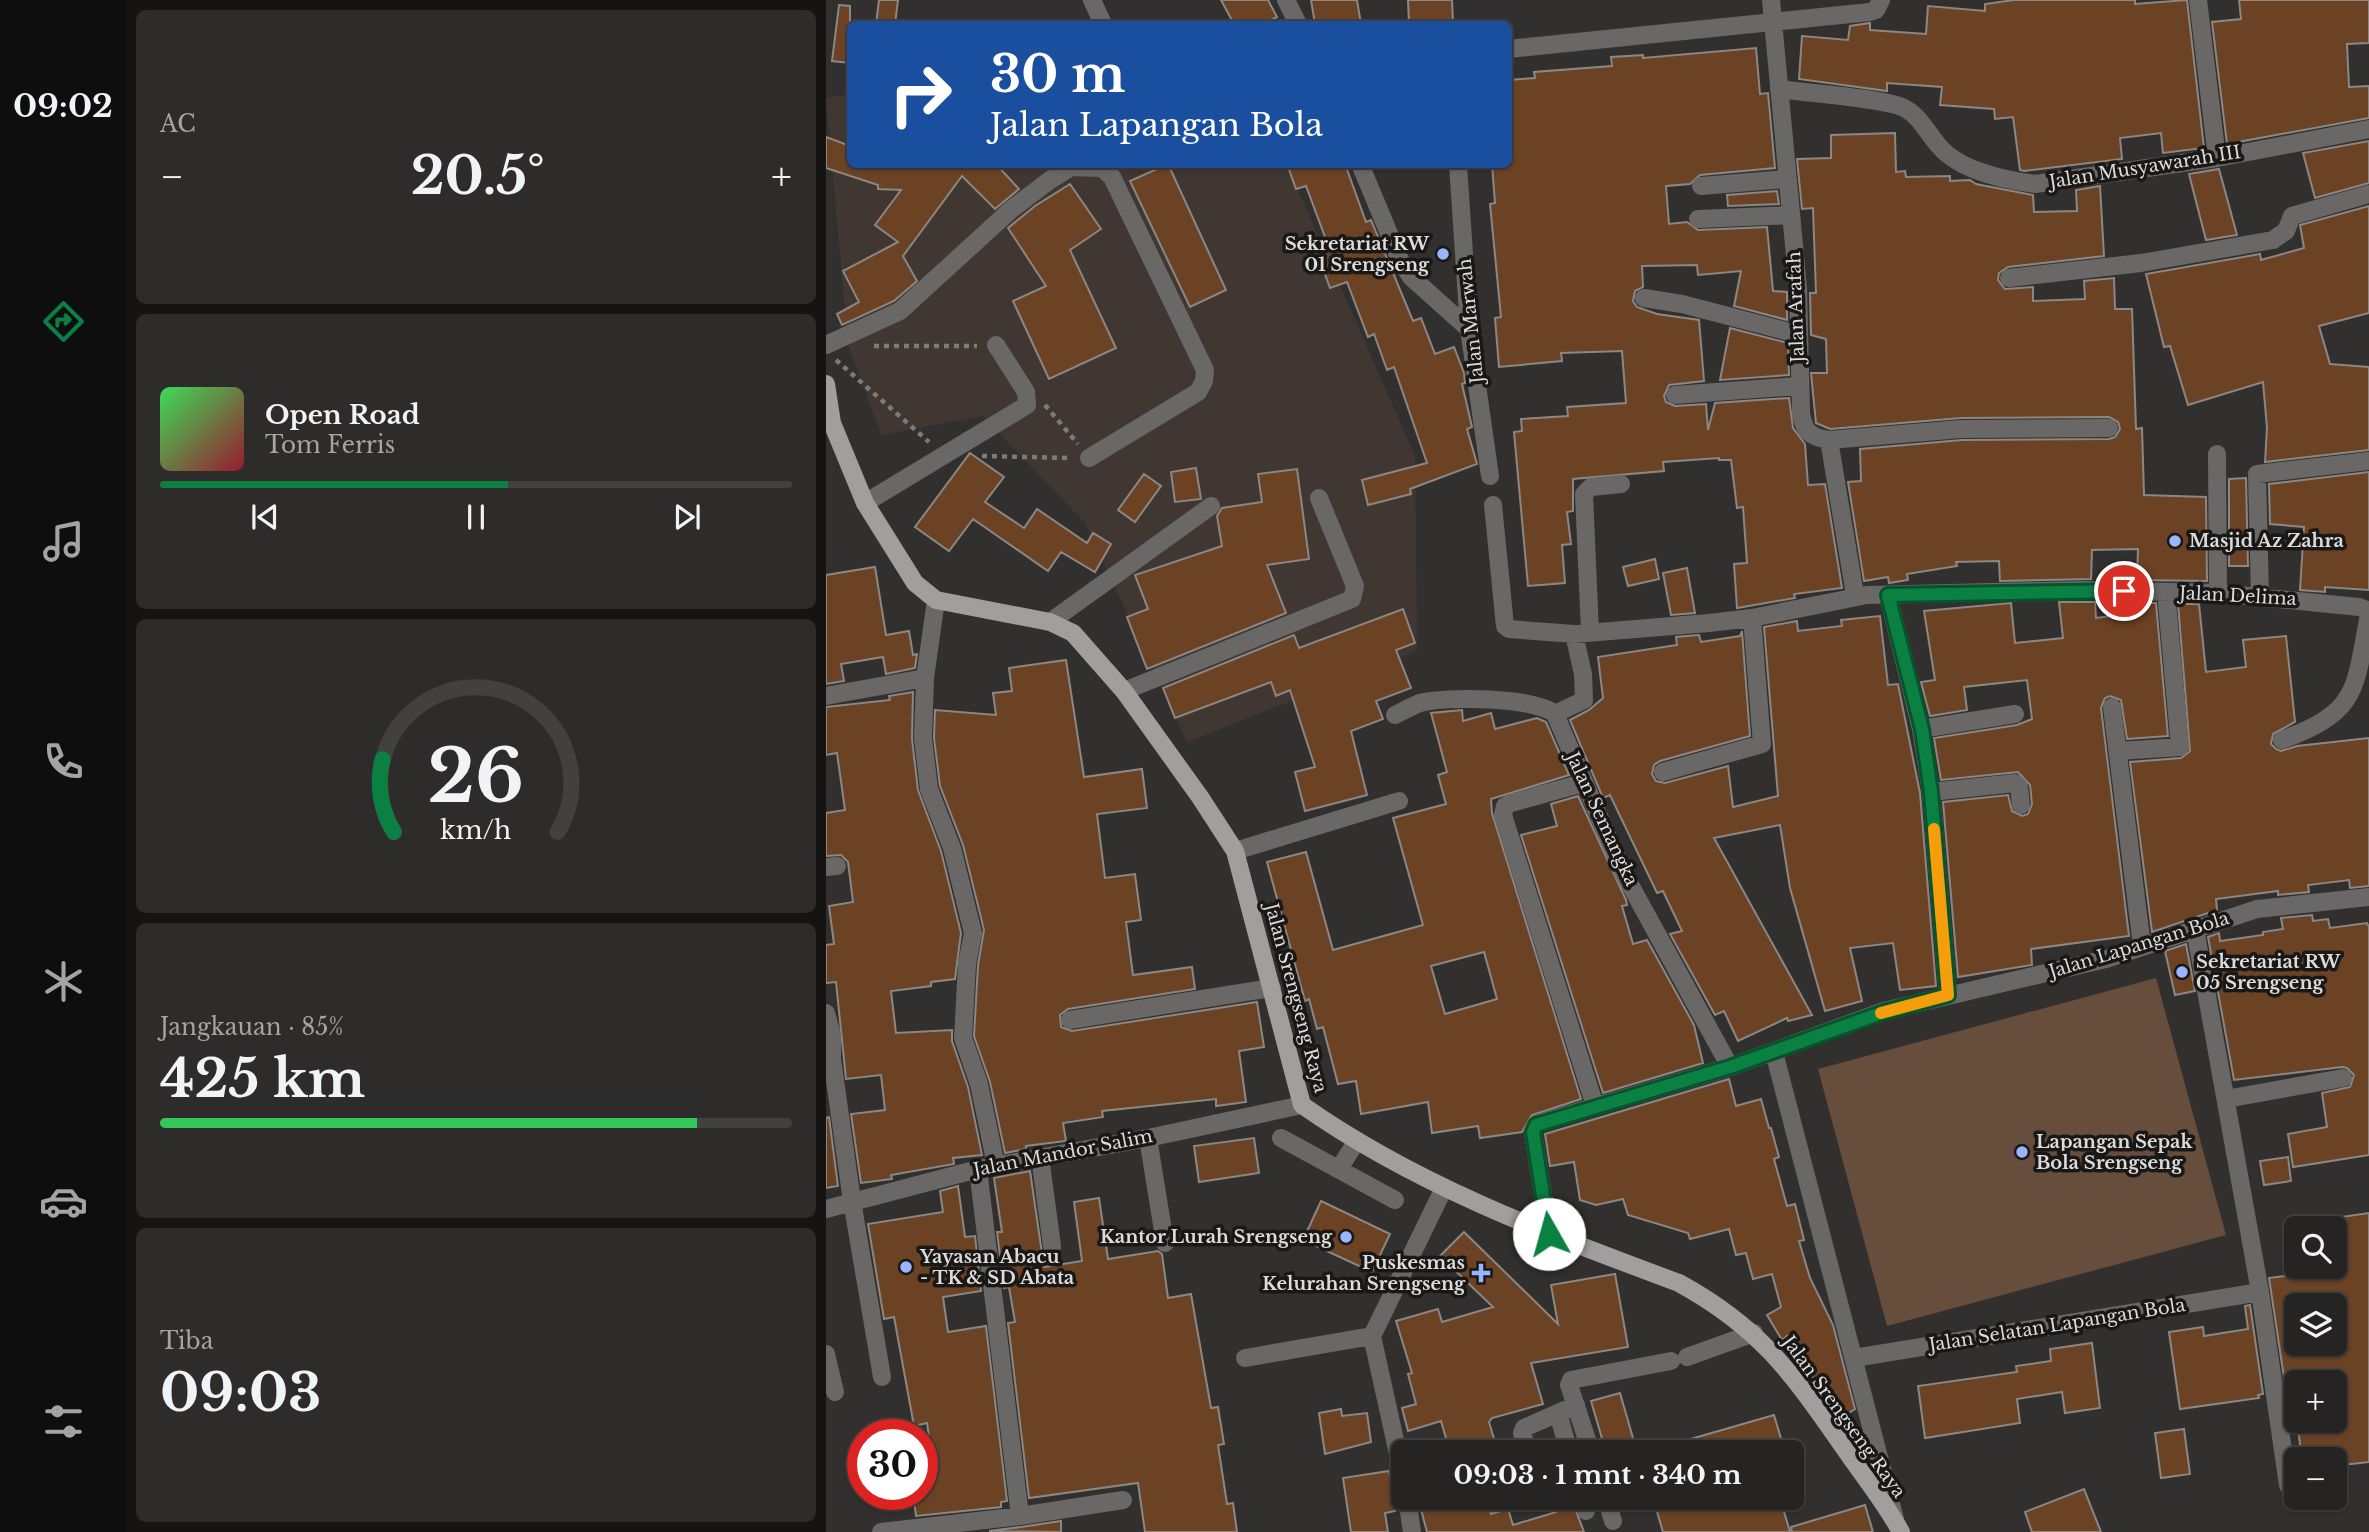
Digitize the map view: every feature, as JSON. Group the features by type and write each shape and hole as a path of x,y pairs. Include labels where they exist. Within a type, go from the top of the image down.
{"main road":[{"path":"826,384 832,423 865,503 908,575 926,594 936,600"},
{"name":"Jalan Srengseng Raya","path":"936,600 1050,622 1083,641 1124,691 1235,851 1302,1105 1356,1142 1443,1190 1679,1283 1713,1302 1754,1333 1806,1394 1899,1528"}],"street":[{"path":"1092,0 1102,21"},
{"path":"1286,0 1296,21"},
{"name":"Jalan Arafah","path":"1772,0 1786,179 1798,288 1798,386 1806,432 1814,438 1829,440"},
{"path":"1512,49 1870,12 1876,10 1881,0"},
{"path":"2198,0 2217,158"},
{"name":"Jalan Musyawarah III","path":"1779,89 1905,108 1923,123 1939,146 1958,162 2016,181 2057,182 2217,158 2369,129"},
{"path":"826,345 900,311 1013,208 1069,168"},
{"path":"1089,458 1198,392 1204,381 1205,370 1112,177 1102,168"},
{"path":"1362,168 1400,260 1411,277 1469,329"},
{"name":"Jalan Marwah","path":"1458,168 1469,329 1490,476"},
{"path":"1701,186 1786,179"},
{"path":"2009,278 2176,258 2273,240 2286,231 2292,216 2369,194"},
{"path":"1698,219 1791,215"},
{"path":"1644,298 1682,304 1797,334"},
{"path":"865,503 1027,405 1026,392 996,345"},
{"path":"1675,395 1798,386"},
{"path":"1855,595 1829,440 1961,429 2109,428"},
{"path":"2217,454 2218,593"},
{"path":"2260,596 2257,474 2261,471 2369,461"},
{"path":"1395,715 1421,703 1466,699 1541,706 1555,714 1584,700 1584,494 1591,487 1621,484"},
{"path":"1124,691 1352,599 1355,586 1319,498"},
{"name":"Jalan Delima","path":"1493,505 1505,626 1509,629 1582,633 1752,618 1855,595 2082,590 2260,596 2360,607 2369,613"},
{"path":"1050,622 1211,506"},
{"path":"2118,751 2180,747 2166,592"},
{"path":"1888,595 1922,729 1931,792 1948,995"},
{"path":"936,600 925,678 923,738 929,789 952,848 974,933 967,964 963,1038 979,1084 996,1165"},
{"path":"2282,740 2318,726 2337,712 2354,688 2369,613"},
{"path":"1663,772 1762,744 1752,618"},
{"path":"826,696 925,678"},
{"path":"2112,707 2142,946"},
{"name":"Jalan Semangka","path":"1555,714 1622,870 1730,1067"},
{"path":"1922,729 2015,715"},
{"path":"1583,783 1511,803 1505,806 1503,815 1595,1106"},
{"path":"1931,792 2015,783 2019,787 2021,805"},
{"path":"1235,851 1399,801"},
{"name":"Jalan Lapangan Bola","path":"1549,1234 1533,1132 1536,1125 1543,1122 1730,1067 1884,1012 2106,959 2272,905 2369,897"},
{"path":"2195,929 2260,1292 2284,1457"},
{"path":"1070,1020 1272,988"},
{"path":"826,1013 832,1035 832,1059 852,1201 882,1377"},
{"path":"1774,1052 1899,1528"},
{"path":"2226,1099 2343,1078"},
{"name":"Jalan Mandor Salim","path":"826,1209 978,1168 1148,1138 1302,1105"},
{"path":"1148,1138 1165,1243"},
{"path":"1281,1138 1395,1200"},
{"path":"1339,1169 1356,1142"},
{"path":"1040,1157 1052,1247"},
{"path":"978,1168 1020,1516"},
{"path":"1395,1440 1372,1336 1443,1190"},
{"name":"Jalan Selatan Lapangan Bola","path":"1854,1358 2260,1292"},
{"path":"1587,1440 1569,1385 1575,1377 1679,1359 1754,1333"},
{"path":"1244,1358 1372,1336"},
{"path":"826,1354 835,1392"},
{"path":"1524,1440 1524,1428 1576,1405"},
{"path":"1558,1413 1566,1440"},
{"path":"881,1532 1020,1516 1123,1500"},
{"path":"1409,1510 1412,1532"},
{"path":"1610,1510 1613,1521"}],"path":[{"path":"865,346 996,345"},
{"path":"1039,397 1089,458"}],"shaded area":[{"path":"847,94 847,168 1288,168 1415,456 1417,651 1187,742 1085,523 983,416 881,435 848,344 826,98"},
{"name":"Lapangan Sepak Bola Srengseng","path":"2156,978 2226,1235 1887,1326 1818,1069"}],"building":[{"path":"879,0 898,0 895,21 876,21"},
{"path":"1221,0 1268,0 1277,17 1269,21 1232,21"},
{"path":"1311,0 1357,0 1360,21 1314,21"},
{"path":"1408,0 1452,0 1453,21 1409,21"},
{"path":"2014,0 2135,0 2135,4 2187,0 2204,148 2163,153 2161,133 2120,138 2122,159 2024,171 2020,170 2013,117 1995,119 1994,109 1940,105 1942,87 1887,83 1887,91 1799,79 1802,36 1848,40 1850,26 1870,23 1870,30 1926,34 1928,6 1985,11 1985,4"},
{"path":"2239,0 2369,0 2369,43 2347,44 2349,87 2369,86 2369,118 2227,144 2212,22 2241,19"},
{"path":"839,5 850,6 850,21 847,21 847,63 832,61"},
{"path":"1756,48 1760,94 1768,93 1775,168 1700,175 1690,184 1666,186 1669,224 1687,222 1698,230 1767,227 1773,291 1787,292 1787,320 1734,306 1741,271 1698,275 1697,265 1642,266 1643,287 1635,291 1633,301 1637,307 1657,314 1699,320 1704,381 1669,385 1664,396 1666,402 1675,406 1706,404 1708,430 1715,403 1789,398 1793,428 1805,444 1808,485 1825,484 1842,588 1794,594 1795,598 1737,608 1734,564 1747,563 1743,507 1737,508 1731,460 1719,458 1663,462 1664,471 1573,479 1573,511 1567,512 1571,544 1562,545 1565,583 1528,586 1514,432 1522,431 1521,419 1568,416 1567,407 1626,403 1622,351 1561,353 1562,361 1499,367 1495,318 1501,317 1490,204 1495,203 1492,168 1512,168 1512,80 1535,78 1534,72 1612,66 1611,57 1643,55 1643,58"},
{"path":"1895,133 1896,172 1905,171 1906,177 1950,176 1950,181 1970,180 1976,184 2033,195 2034,212 2077,211 2076,190 2100,186 2104,256 2008,267 1999,273 1998,280 2005,289 2033,287 2033,301 2085,299 2084,281 2114,278 2115,309 2132,309 2136,429 2142,428 2144,495 2206,497 2207,581 2137,580 2138,549 2092,550 2091,579 2000,581 1999,561 1956,562 1957,566 1907,574 1908,580 1889,583 1888,577 1864,581 1848,482 1861,481 1860,449 1962,440 2109,439 2115,437 2120,429 2118,422 2109,417 1961,418 1830,429 1816,423 1811,373 1827,373 1826,339 1811,335 1810,293 1816,293 1813,208 1802,209 1797,159 1831,158 1831,135"},
{"path":"826,137 847,145 847,168 1000,168 1019,189 995,209 962,176 903,256 917,281 894,301 842,325 837,314 859,302 843,271 898,242 875,225 901,190 878,189 878,185 826,168"},
{"path":"2369,141 2369,183 2315,198 2303,153"},
{"path":"1159,168 1170,168 1226,290 1190,307 1130,181"},
{"path":"1288,168 1346,168 1366,222 1371,220 1413,321 1421,318 1435,354 1454,347 1464,373 1465,383 1462,384 1472,427 1467,429 1477,464 1410,489 1411,494 1368,505 1362,480 1427,463 1394,367 1387,370 1374,334 1368,337 1347,282 1330,288 1313,241 1325,237 1306,186 1296,189"},
{"path":"2219,169 2237,235 2206,240 2189,174"},
{"path":"1070,184 1101,229 1070,250 1116,348 1049,379 1013,301 1046,286 1008,228 1035,206"},
{"path":"1777,191 1779,204 1728,206 1727,195"},
{"path":"2369,206 2369,313 2319,326 2330,364 2369,367 2369,450 2265,462 2267,428 2263,382 2188,405 2170,346 2164,347 2146,274 2260,254 2261,260 2304,248 2300,225"},
{"path":"1730,328 1788,343 1789,375 1720,380"},
{"path":"970,453 1004,477 985,502 1024,528 1037,509 1087,543 1093,533 1111,544 1095,572 1061,552 1048,571 973,519 949,551 915,527"},
{"path":"1196,468 1201,499 1175,502 1171,472"},
{"path":"1297,469 1309,559 1267,565 1286,613 1147,669 1127,617 1148,609 1135,575 1222,546 1217,516 1222,508 1262,502 1258,474"},
{"path":"2369,472 2369,590 2325,587 2325,592 2300,590 2304,527 2270,524 2269,484"},
{"path":"1144,474 1161,486 1135,522 1118,510"},
{"path":"2246,478 2248,566 2229,566 2229,479"},
{"path":"1655,559 1659,579 1628,586 1623,567"},
{"path":"875,567 886,635 909,631 913,655 917,654 915,668 886,674 883,657 841,664 844,681 826,684 826,575"},
{"path":"1687,568 1695,613 1671,615 1663,573"},
{"path":"2059,602 2095,602 2096,618 2136,613 2136,603 2156,603 2168,736 2127,739 2121,700 2110,696 2105,698 2101,708 2129,936 2031,949 2032,965 1958,977 1943,802 2008,795 2012,811 2022,816 2028,814 2032,804 2030,785 2018,772 1941,780 1934,738 2017,725 2032,719 2027,680 1964,687 1967,710 1930,716 1921,682 1935,680 1924,611 2011,603 2015,643 2063,638"},
{"path":"2178,604 2199,604 2206,672 2246,667 2243,640 2286,636 2295,722 2273,734 2271,744 2276,749 2281,751 2297,746 2369,738 2369,886 2350,888 2349,880 2308,885 2309,892 2278,895 2278,891 2216,899 2217,910 2152,932 2130,762 2181,758 2190,751"},
{"path":"1403,609 1415,643 1396,650 1411,688 1376,701 1383,719 1351,731 1367,795 1305,811 1295,772 1315,767 1290,690 1276,696 1271,682 1175,718 1163,688 1294,635 1299,648"},
{"path":"1880,616 1888,685 1898,684 1920,793 1936,986 1900,990 1893,943 1850,948 1862,1001 1825,1011 1790,888 1780,825 1714,838 1812,1015 1788,1021 1787,1018 1738,1041 1724,1011 1715,1015 1670,934 1682,931 1663,891 1657,893 1610,795 1603,798 1570,720 1589,710 1603,698 1598,657 1677,645 1676,637 1699,635 1701,642 1740,636 1742,631 1750,736 1660,761 1654,765 1652,774 1656,781 1665,783 1728,766 1733,807 1778,796 1764,627 1797,621 1798,631 1842,626 1841,620"},
{"path":"1066,660 1084,777 1142,769 1147,808 1097,814 1105,878 1135,874 1141,920 1126,922 1133,975 1192,967 1195,989 1068,1009 1060,1015 1061,1027 1072,1031 1257,1002 1264,1047 1239,1051 1246,1102 1216,1106 1216,1099 1102,1111 1103,1117 1063,1123 1066,1141 1026,1146 1026,1149 1005,1153 990,1082 974,1036 978,965 984,930 963,845 940,786 934,738 935,710 996,715 993,693 1012,691 1009,668"},
{"path":"913,692 912,739 918,790 941,851 961,933 955,979 931,982 931,986 891,991 896,1033 952,1030 952,1041 968,1087 982,1155 953,1158 954,1164 891,1175 892,1179 861,1183 851,1114 885,1110 881,1075 846,1079 836,982 826,983 826,945 834,944 829,906 853,902 848,862 841,855 826,856 826,813 845,810 837,753 826,755 826,707 890,700 889,696"},
{"path":"1462,710 1463,721 1491,713 1495,729 1537,718 1546,722 1569,775 1491,799 1492,813 1581,1099 1532,1115 1522,1132 1480,1138 1478,1126 1432,1133 1428,1102 1361,1114 1356,1081 1338,1084 1323,1027 1317,1029 1309,999 1305,1001 1267,862 1306,852 1333,950 1423,925 1393,818 1446,804 1438,775 1447,772 1431,713","holes":["1484,952 1497,999 1445,1014 1431,966"]},
{"path":"1578,796 1626,900 1627,905 1622,906 1633,944 1647,940 1694,1025 1703,1063 1603,1093 1521,835 1557,826 1551,804"},
{"path":"2312,915 2313,921 2328,919 2330,928 2367,923 2369,927 2369,1155 2293,1167 2288,1134 2327,1127 2322,1093 2350,1087 2354,1075 2342,1067 2234,1080 2208,937 2219,933 2220,941 2263,935 2263,932 2283,929 2281,918"},
{"name":"Sekretariat RW 05 Srengseng","path":"2186,944 2195,991 2175,995 2165,951"},
{"path":"1729,1079 1736,1106 1761,1099 1771,1128 1779,1157 1774,1159 1787,1206 1795,1204 1804,1240 1799,1241 1810,1278 1833,1325 1855,1409 1839,1419 1787,1336 1782,1340 1767,1315 1781,1307 1772,1274 1753,1279 1746,1253 1736,1255 1729,1229 1690,1239 1688,1233 1628,1215 1623,1199 1596,1205 1580,1200 1574,1162 1550,1166 1545,1134"},
{"path":"829,1117 838,1186 826,1188 826,1118"},
{"path":"1254,1138 1259,1173 1199,1182 1194,1146"},
{"path":"2288,1157 2291,1181 2264,1185 2260,1161"},
{"path":"1030,1171 1044,1267 1082,1261 1074,1202 1099,1198 1108,1259 1158,1251 1162,1254 1168,1298 1191,1294 1211,1408 1218,1407 1224,1444 1218,1445 1227,1504 1233,1503 1237,1532 1145,1532 1138,1483 1029,1498 1008,1323 1015,1322 1009,1287 1004,1288 997,1232 1002,1232 994,1178"},
{"path":"958,1186 965,1237 975,1236 981,1291 943,1297 948,1332 986,1326 1007,1501 1001,1502 1001,1507 916,1516 915,1510 938,1510 938,1419 913,1419 894,1317 884,1319 868,1224 943,1212 940,1191"},
{"name":"Kantor Lurah Srengseng","path":"1321,1201 1390,1234 1372,1272 1303,1240"},
{"path":"2369,1213 2369,1462 2347,1465 2347,1447 2300,1447 2299,1433 2347,1433 2347,1370 2284,1370 2284,1378 2269,1278 2284,1276 2284,1279 2347,1279 2347,1216"},
{"path":"1464,1232 1558,1324 1551,1285 1615,1274 1628,1347 1531,1363 1543,1404 1492,1418 1489,1422 1494,1440 1447,1440 1441,1421 1408,1431 1402,1408 1416,1404 1408,1374 1412,1373 1396,1321 1438,1309 1442,1322 1493,1307 1440,1256"},
{"path":"2250,1305 2263,1394 2258,1395 2259,1398 2180,1409 2169,1332 2203,1327 2204,1336 2248,1329 2245,1306"},
{"path":"2092,1343 2100,1408 2065,1413 2062,1392 2017,1399 2020,1423 1925,1438 1918,1386 2017,1372 2016,1366 2051,1361 2050,1349"},
{"path":"1620,1393 1634,1440 1602,1440 1591,1401"},
{"path":"1341,1409 1342,1416 1367,1413 1371,1442 1325,1454 1319,1413"},
{"path":"1774,1415 1781,1440 1687,1440"},
{"path":"2184,1429 2190,1474 2161,1478 2155,1433"},
{"path":"1389,1471 1391,1510 1395,1511 1385,1513 1388,1532 1351,1532 1343,1478"},
{"path":"2084,1489 2101,1532 2032,1532 2025,1512"},
{"path":"1865,1505 1873,1532 1792,1532 1791,1527"},
{"path":"1421,1510 1490,1510 1491,1514 1508,1510 1513,1525 1556,1512 1555,1510 1576,1510 1584,1532 1427,1532"},
{"path":"1657,1510 1784,1510 1790,1532 1663,1532"},
{"path":"1061,1521 1061,1532 989,1531 1021,1527"}],"slow traffic":[{"path":"1881,1013 1948,995 1934,829"}],"place":[{"name":"Sekretariat RW 01 Srengseng","path":"1443,254"},
{"name":"Masjid Az Zahra","path":"2175,541"},
{"name":"Sekretariat RW 05 Srengseng","path":"2182,972"},
{"name":"Lapangan Sepak Bola Srengseng","path":"2022,1152"},
{"name":"Kantor Lurah Srengseng","path":"1346,1237"},
{"name":"Yayasan Abacu - TK & SD Abata","path":"906,1267"},
{"name":"Puskesmas Kelurahan Srengseng","path":"1481,1273"}],"route":[{"path":"1549,1234 1544,1185 1533,1132 1536,1125 1730,1067 1884,1012 1948,995 1931,792 1922,729 1888,595 2124,591"}]}
